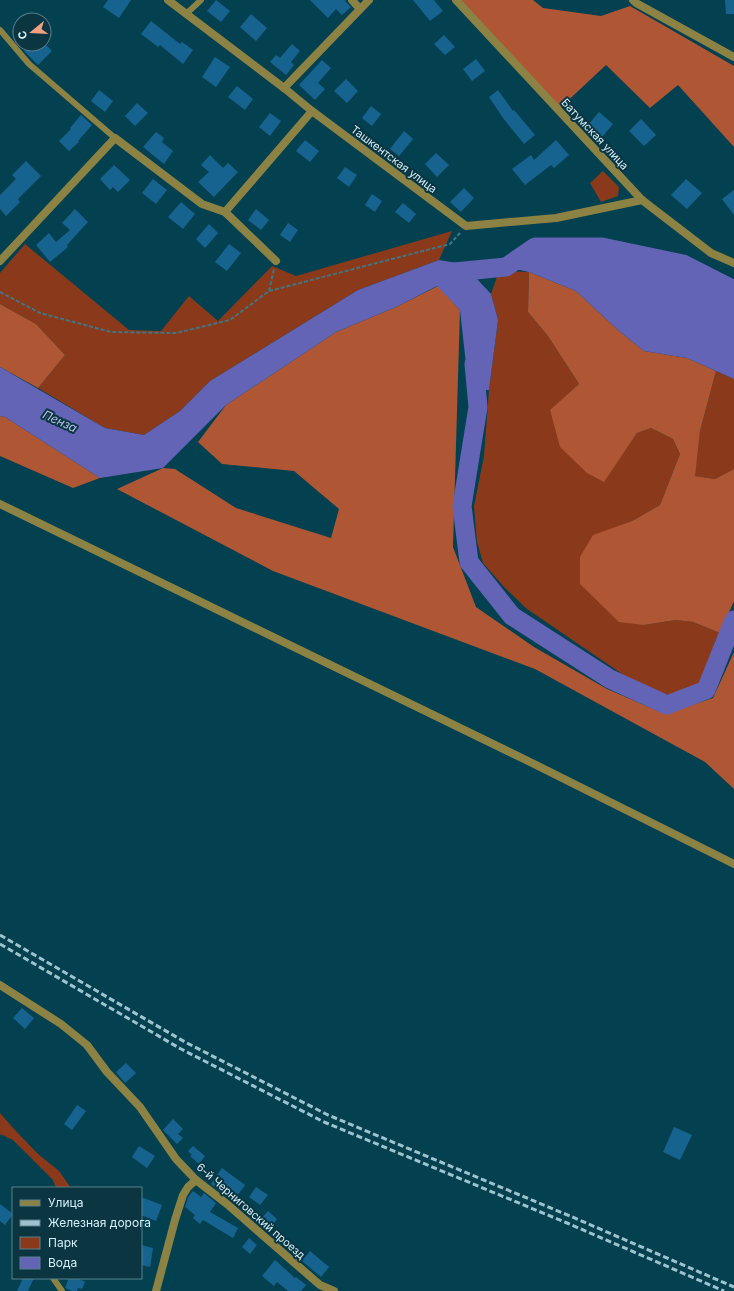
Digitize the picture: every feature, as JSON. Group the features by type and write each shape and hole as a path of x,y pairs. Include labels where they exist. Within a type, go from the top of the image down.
{"street":[{"name":"Ташкентская улица","path":"168,0 312,111 466,226"},
{"path":"352,0 360,9"},
{"path":"284,88 369,0"},
{"name":"Батумская улица","path":"456,0 642,200 711,252 734,263"},
{"path":"633,0 734,56"},
{"path":"225,212 312,111"},
{"path":"0,261 115,138 202,204 225,212 276,261"},
{"path":"466,226 556,218 642,200"},
{"path":"0,504 526,760 734,864"},
{"name":"6-й Черниговский проезд","path":"0,985 61,1024 87,1045 107,1072 140,1107 176,1159 196,1180 228,1204 320,1285 334,1291"},
{"path":"156,1291 183,1195 188,1187 196,1180"}],"lane":[{"path":"186,14 201,0"},
{"path":"0,30 29,64 115,138"},
{"path":"54,1279 62,1291"}],"path":[{"path":"0,292 40,313 111,332 176,333 230,320 269,291 450,244 466,226"},
{"path":"269,291 276,261"}],"green space":[{"path":"603,171 619,187 618,196 601,202 590,183"},
{"path":"452,231 439,260 358,290 210,381 180,411 144,435 105,428 38,388 65,355 36,324 0,304 0,273 25,244 129,330 161,331 189,296 218,321 272,266 296,276"},
{"path":"499,271 529,272 528,312 548,336 579,384 550,411 604,481 637,433 651,428 673,439 680,454 660,505 632,521 593,536 644,625 676,620 693,622 720,633 715,641 713,660 700,687 679,694 659,695 631,680 527,609 505,588 483,563 477,542 474,506 484,456 489,390 498,320 491,294"},
{"path":"716,371 734,379 734,469 715,479 694,476 700,431"},
{"path":"0,1113 38,1154 59,1171 70,1187 56,1187 53,1180 13,1140 0,1134"}],"shaded area":[{"path":"461,0 533,0 543,8 601,16 630,6 734,66 734,147 678,85 650,108 606,65 560,108"},
{"path":"529,272 576,291 619,331 644,351 687,358 716,371 700,431 695,476 715,479 734,469 734,601 720,633 693,622 676,620 644,625 619,622 580,584 580,557 593,535 632,521 660,505 680,454 673,439 651,428 637,433 604,482 587,473 560,447 550,410 579,384 548,336 528,312"},
{"path":"438,286 460,310 453,547 476,607 534,647 607,689 665,714 713,698 734,652 734,789 705,762 535,669 273,571 117,489 163,468 175,469 236,508 331,538 339,509 294,471 222,464 198,442 226,405 336,332 396,307"},
{"path":"0,304 36,324 65,355 38,388 0,367"},
{"path":"0,416 5,417 100,478 73,488 0,456"}],"water":[{"path":"536,247 602,247 683,264 734,290 734,379 687,358 644,351 619,331 576,291 529,272 506,267"},
{"name":"Пенза","path":"439,260 463,264 491,294 498,320 489,390 469,391 460,310 437,286 396,307 336,332 226,405 163,468 100,478 5,417 0,416 0,367 105,428 144,435 180,411 210,381 358,290"}],"building":[{"path":"108,0 131,0 119,18 103,7"},
{"path":"216,0 230,11 221,22 207,11"},
{"path":"310,0 346,0 345,1 351,7 342,15 336,9 328,18"},
{"path":"413,0 434,0 443,11 430,21"},
{"path":"725,0 734,0 734,14 726,14"},
{"path":"251,14 267,28 256,41 240,27"},
{"path":"151,21 180,44 182,42 193,50 183,64 160,45 158,47 141,34"},
{"path":"444,35 455,47 445,55 434,44"},
{"path":"292,44 300,51 291,62 294,65 286,75 270,62 276,55 280,58"},
{"path":"25,52 51,52 38,65"},
{"path":"215,57 230,67 216,87 202,77"},
{"path":"476,59 485,71 472,81 463,69"},
{"path":"322,60 331,68 318,83 325,89 315,100 299,85"},
{"path":"346,79 358,91 347,103 334,91"},
{"path":"237,86 253,99 245,110 228,97"},
{"path":"99,90 113,101 105,112 91,101"},
{"path":"498,90 513,111 514,110 535,135 524,144 503,118 489,97"},
{"path":"137,103 148,113 135,126 125,116"},
{"path":"371,106 381,114 372,126 362,118"},
{"path":"599,112 613,124 598,142 584,130"},
{"path":"270,113 281,121 270,136 259,127"},
{"path":"81,115 92,125 78,141 79,142 69,151 59,141 71,129 70,128"},
{"path":"641,119 656,135 644,146 629,131"},
{"path":"404,131 413,139 399,156 390,149"},
{"path":"156,132 164,138 162,142 173,151 164,164 143,147"},
{"path":"305,140 319,151 310,162 296,151"},
{"path":"556,140 569,155 554,168 551,165 525,185 512,169 531,155 534,160"},
{"path":"436,153 449,165 437,177 425,164"},
{"path":"210,155 223,168 228,163 238,172 214,197 198,182 209,172 201,165"},
{"path":"26,161 41,176 18,199 20,202 6,216 0,209 0,195 16,179 12,175"},
{"path":"114,165 130,180 118,192 113,187 110,190 100,179"},
{"path":"345,167 357,175 349,187 337,178"},
{"path":"153,179 167,190 156,204 142,193"},
{"path":"686,179 702,193 687,209 671,195"},
{"path":"464,188 474,198 461,212 450,202"},
{"path":"734,190 734,215 722,199"},
{"path":"372,194 382,201 375,212 365,205"},
{"path":"181,202 195,214 183,229 168,217"},
{"path":"403,203 416,214 409,223 395,212"},
{"path":"75,209 88,222 67,245 68,247 50,262 36,245 49,233 56,242 70,230 62,223"},
{"path":"256,209 269,220 261,230 248,220"},
{"path":"288,223 298,230 290,242 280,235"},
{"path":"209,224 218,233 205,248 196,239"},
{"path":"229,244 241,253 227,271 215,262"},
{"path":"22,1008 34,1018 25,1029 13,1018"},
{"path":"126,1063 136,1073 125,1083 116,1072"},
{"path":"77,1105 86,1111 72,1130 64,1124"},
{"path":"173,1119 183,1129 178,1134 183,1138 177,1144 163,1130"},
{"path":"674,1127 692,1135 680,1160 663,1152"},
{"path":"139,1146 155,1156 147,1168 132,1157"},
{"path":"193,1146 205,1156 199,1164 190,1156 192,1155 188,1151"},
{"path":"222,1168 245,1185 234,1200 224,1193 223,1194 211,1184"},
{"path":"256,1187 268,1195 260,1205 249,1197"},
{"path":"193,1191 201,1197 204,1193 216,1203 210,1212 238,1228 233,1238 203,1220 200,1224 193,1218 195,1215 185,1207 188,1197"},
{"path":"142,1197 162,1205 156,1221 142,1215"},
{"path":"0,1204 12,1213 12,1215 5,1225 0,1221"},
{"path":"268,1211 277,1219 270,1228 260,1220"},
{"path":"249,1238 257,1245 250,1254 242,1247"},
{"path":"142,1245 153,1248 150,1267 142,1265"},
{"path":"310,1251 329,1267 321,1277 302,1261"},
{"path":"275,1260 295,1278 296,1277 306,1285 301,1291 288,1291 277,1282 274,1286 262,1276"},
{"path":"23,1279 34,1279 28,1291 17,1291"},
{"path":"69,1279 79,1279 85,1282 82,1289 78,1288 77,1291 72,1291 65,1288"}],"waterway":[{"path":"444,273 506,267 535,247 602,247 683,264 734,290"},
{"path":"474,364 478,407 462,506 469,562 512,616 610,679 667,705 706,690 734,620"}],"railway":[{"path":"0,935 185,1042 328,1115 570,1216 734,1287"},
{"path":"0,944 181,1049 324,1122 567,1223 724,1291"}]}
